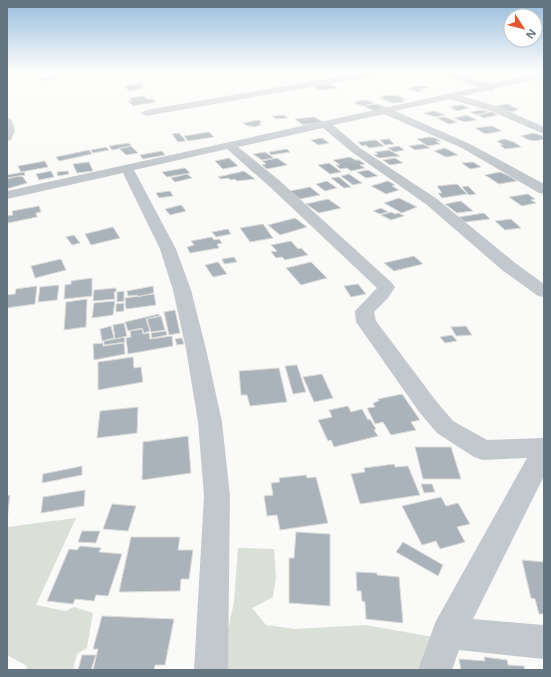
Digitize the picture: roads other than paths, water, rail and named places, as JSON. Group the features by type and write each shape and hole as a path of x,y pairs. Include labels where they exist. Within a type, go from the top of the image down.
{"street":[{"path":"146,113 199,104"},
{"path":"7,195 419,104"},
{"path":"478,104 495,109 544,131"},
{"path":"386,111 466,146 544,190"},
{"path":"7,121 10,130 7,138"},
{"path":"326,124 356,150 432,202 508,266 544,292"},
{"path":"230,146 275,184 386,287 382,294 364,311 366,322 428,407 445,426 483,450 544,448"},
{"path":"127,169 168,249 182,290 196,349 210,422 217,496 211,670"},
{"path":"435,670 448,633 544,451"},
{"path":"448,633 544,642"}]}
